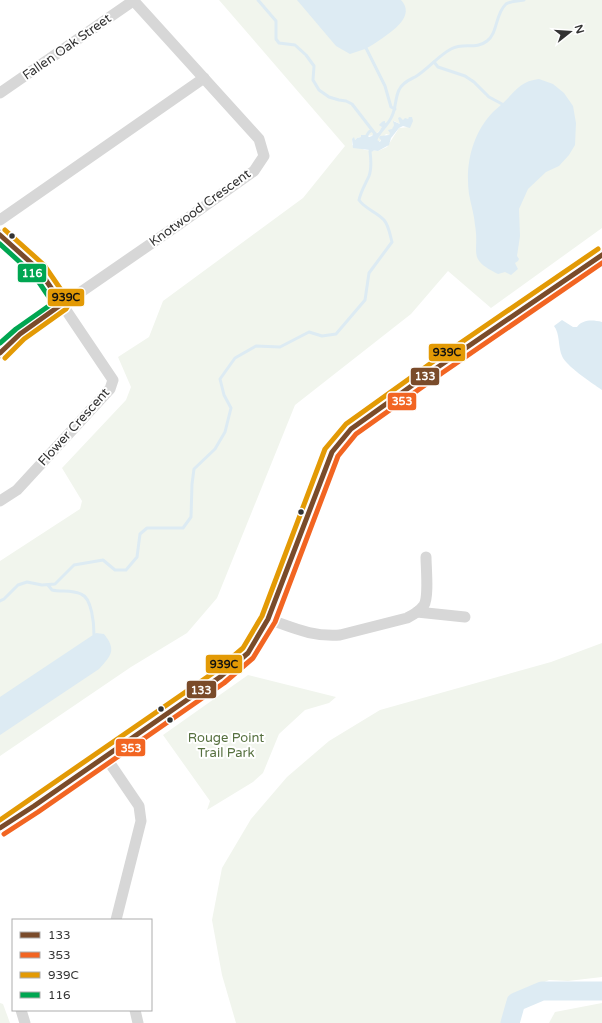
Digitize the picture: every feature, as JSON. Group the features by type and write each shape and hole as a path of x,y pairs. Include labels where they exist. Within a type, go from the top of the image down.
{"street":[{"name":"Knotwood Crescent","path":"0,353 20,334 254,171 264,156 259,138 133,0"},
{"name":"Fallen Oak Street","path":"0,93 133,0"},
{"path":"0,220 204,78"},
{"path":"0,235 39,270 62,304"},
{"path":"0,828 34,806 220,676 248,653 268,619 332,452 351,429 444,362 602,255"},
{"name":"Flower Crescent","path":"0,501 17,490 110,389 113,380 62,304"},
{"path":"268,619 309,634 330,636 340,635 407,618 425,604 426,557"},
{"path":"416,612 465,617"},
{"path":"105,756 139,806 141,821 116,919"},
{"path":"21,1011 25,1023"},
{"path":"135,1011 138,1023"}],"green space":[{"path":"219,0 602,0 602,228 491,308 448,271 411,314 295,405 217,598 187,633 131,667 0,756 0,561 80,509 82,501 62,468 126,400 131,387 118,357 149,337 163,301 303,198 345,146","holes":["411,118 409,127 399,128 387,147 378,151 365,150 352,145 352,139 355,140 361,137 361,135 374,135 388,122 377,136 376,139 379,142 386,134 389,135 394,127 394,121 400,124 400,120 408,120"]},
{"path":"602,643 602,977 568,981 549,980 538,985 525,998 514,1023 236,1023 222,975 212,920 222,868 251,819 287,777 329,741 380,710 551,662"},
{"name":"Rouge Point Trail Park","path":"248,675 336,697 329,703 305,710 279,734 263,773 253,782 207,810 210,801 163,735"},
{"path":"0,1003 3,1004 10,1023 0,1023"},
{"path":"602,1003 602,1023 549,1023 555,1012"}],"shaded area":[{"path":"297,0 401,0 406,11 402,21 388,34 365,49 350,54 336,46"},
{"path":"539,79 553,84 564,93 573,106 576,123 575,145 569,155 559,166 546,172 528,189 519,209 520,236 517,256 519,259 515,263 518,269 511,275 505,272 498,274 482,264 476,254 475,221 468,183 469,161 475,140 480,130 493,112 522,85 532,80"},
{"path":"400,117 403,120 405,118 408,119 409,117 412,117 413,121 410,128 403,126 399,128 391,138 389,145 378,151 353,148 352,139 354,137 355,140 361,137 361,135 367,135 369,137 372,136 374,133 376,134 379,132 382,127 379,125 383,121 385,121 385,123 389,122 377,136 376,139 380,142 380,136 389,135 390,133 388,130 392,129 394,125 393,121 400,124 398,118"},
{"path":"562,320 573,327 577,327 579,324 588,321 602,322 602,390 586,379 564,360 554,326"},
{"path":"96,633 104,634 110,644 111,649 111,653 107,660 99,669 0,735 0,697"}],"waterway":[{"path":"258,0 276,21 276,39 279,43 295,45 306,55 314,66 313,80 319,90 329,97 352,104 376,135"},
{"path":"375,142 378,135 390,120 398,93 404,84 420,74 451,49 460,46 474,46 483,44 491,38 502,8 508,3 524,0"},
{"path":"366,48 385,86 391,107 395,109"},
{"path":"434,62 438,67 465,76 474,82 489,97 502,104"},
{"path":"367,135 372,130"},
{"path":"0,601 18,585 27,582 42,585 55,584 74,565 103,560 115,570 126,570 137,557 140,534 147,528 183,528 191,517 194,469 215,449 225,432 231,408 224,395 220,379 235,358 256,346 280,347 309,332 322,336 336,334 365,300 369,273 392,242 386,222 364,206 359,200 370,173 370,151 372,150"},
{"path":"48,585 52,590 74,592 85,596 92,612 94,635"},
{"path":"510,1023 516,1002 542,991 602,991"}],"transit line":[{"name":"939C","path":"5,230 44,265 68,300 69,304 66,309 24,339 5,358"},
{"name":"133","path":"0,235 39,270 62,304"},
{"name":"116","path":"0,244 34,275 53,303 16,329 0,343"},
{"name":"939C","path":"0,820 216,671 243,648 262,616 325,449 346,424 434,361 598,249"},
{"name":"133","path":"0,828 220,677 248,653 268,619 332,452 351,429 438,367 602,255"},
{"name":"353","path":"4,834 224,683 253,658 275,622 338,456 356,434 602,263"},
{"name":"133","path":"0,353 20,334 62,304"}]}
